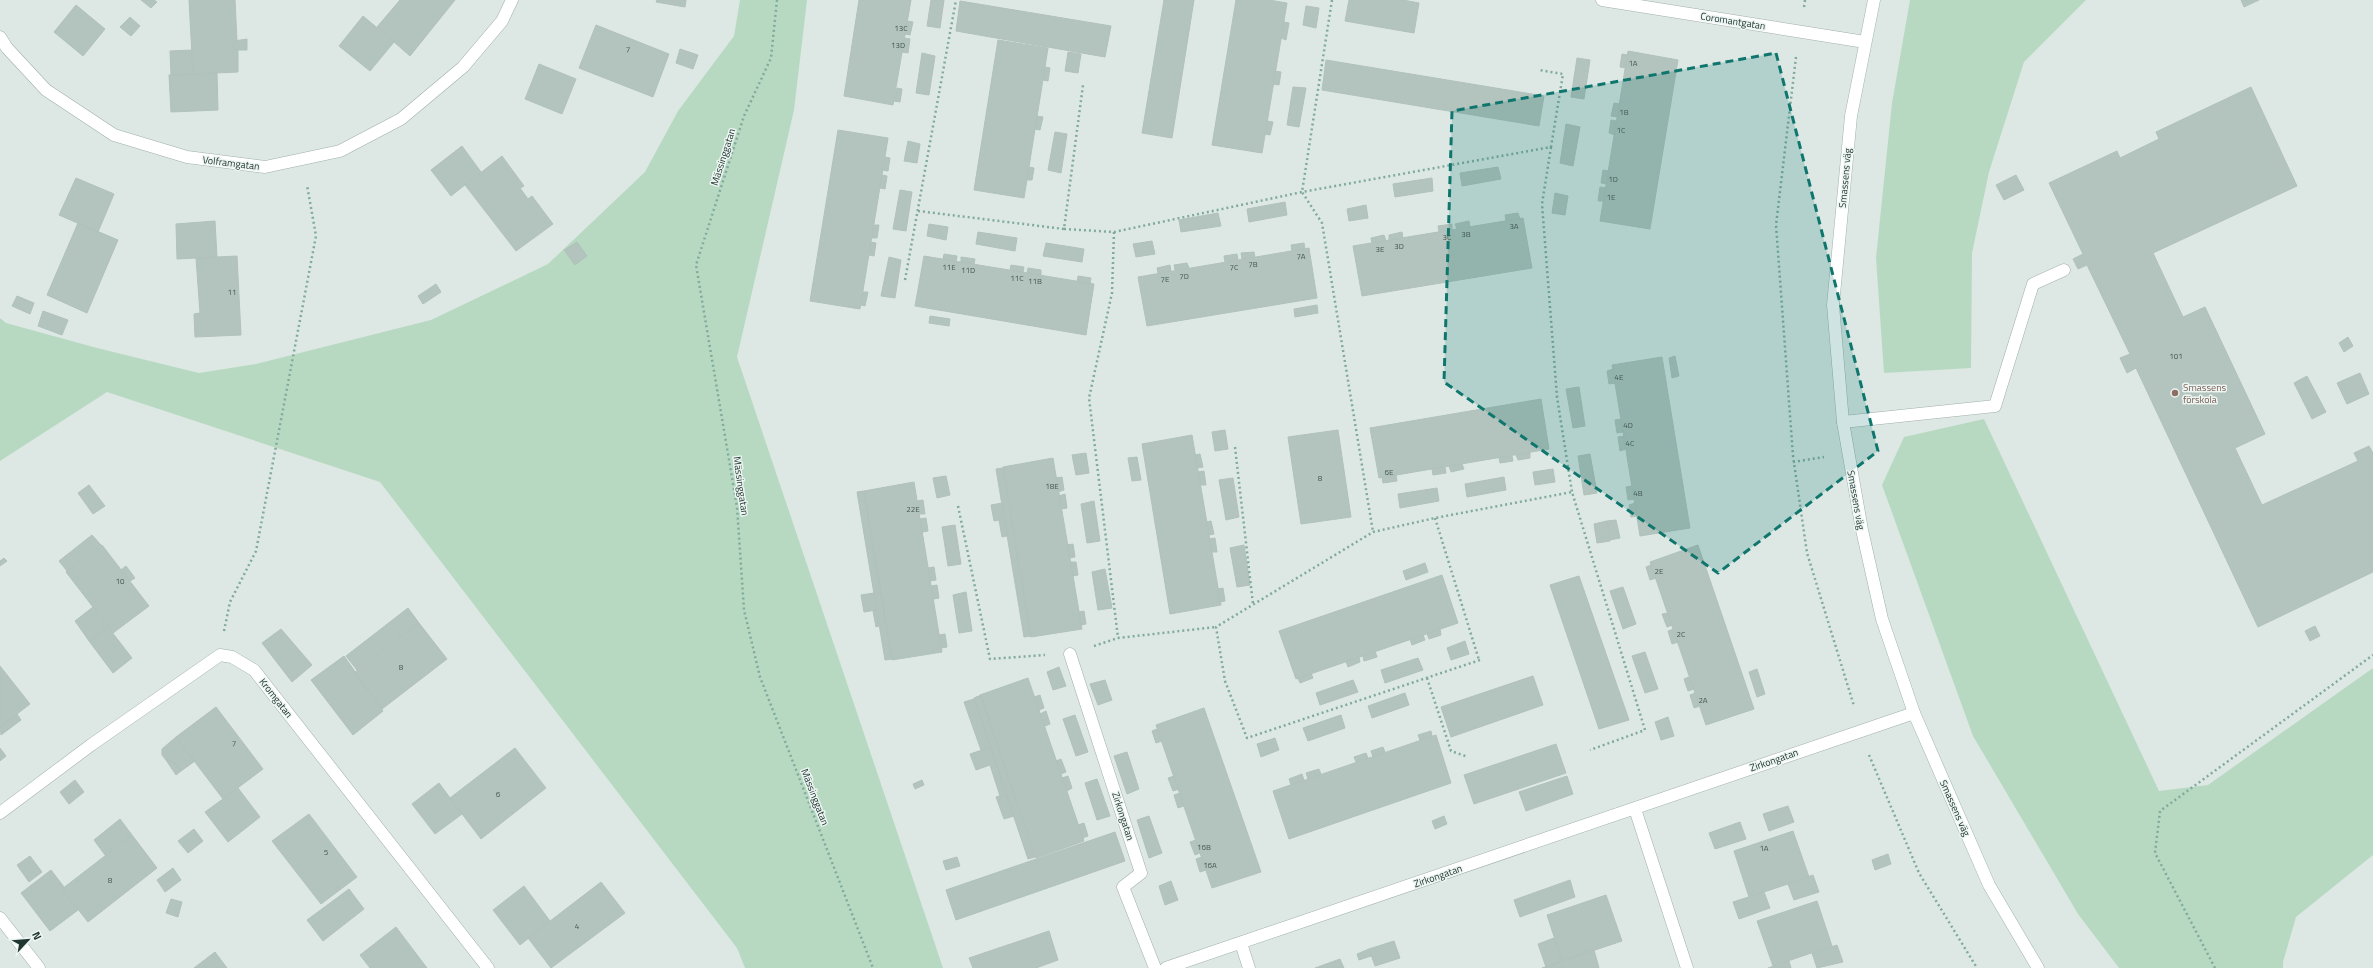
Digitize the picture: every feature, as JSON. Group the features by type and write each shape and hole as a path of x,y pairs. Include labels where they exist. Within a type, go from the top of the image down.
{"street":[{"name":"Volframgatan","path":"0,37 7,48 46,90 114,134 187,157 265,167 340,151 401,119 463,67 502,21 512,0"},
{"name":"Coromantgatan","path":"1602,0 1865,42"},
{"name":"Smassens väg","path":"1874,0 1850,116 1833,305 1843,422 1848,452 1862,530 1882,619 1914,713 1989,885 2038,968"},
{"path":"1843,422 1995,406 2033,284 2064,270"},
{"name":"Zirkongatan","path":"1070,654 1141,873 1123,887 1155,968"},
{"path":"0,813 91,745 220,655"},
{"name":"Kromgatan","path":"220,655 232,656 254,670 488,968"},
{"name":"Zirkongatan","path":"1166,968 1914,713"},
{"path":"1635,809 1687,968"},
{"path":"0,918 39,968"},
{"path":"1241,943 1249,968"}],"path":[{"name":"Mässinggatan","path":"777,0 771,58 744,116 696,265 737,507 744,610 760,677 873,968"},
{"path":"905,280 956,0"},
{"path":"1332,0 1302,192 1322,223 1373,532"},
{"path":"1539,70 1563,74 1542,204 1557,397 1572,492 1645,730 1590,750"},
{"path":"1064,229 1083,85"},
{"path":"918,211 1064,229 1114,232 1302,192 1551,147"},
{"path":"220,655 230,602 256,550 316,236 302,159"},
{"path":"1114,232 1112,293 1089,398 1118,638"},
{"path":"1235,447 1253,604"},
{"path":"1793,462 1848,452"},
{"path":"958,506 990,659 1070,654 1118,638 1216,627 1373,532 1435,518 1572,492"},
{"path":"1216,627 1225,681 1247,738 1480,660 1435,518"},
{"path":"2215,968 2155,853 2160,811 2373,655"},
{"path":"1427,678 1451,751 1468,757"}],"highlighted area":[{"path":"1776,53 1878,451 1718,573 1444,382 1452,111"}],"green space":[{"path":"740,0 807,0 794,110 737,357 943,968 745,968 737,948 380,482 107,392 0,461 0,318 6,323 97,348 199,373 256,364 431,320 548,264 645,172 678,111 734,36"},
{"path":"1910,0 2086,0 2024,62 1989,172 1972,253 1971,368 1884,373 1876,258 1892,103"},
{"path":"1984,419 2159,791 2208,785 2373,668 2373,855 2296,917 2283,962 2283,968 2119,968 2078,914 1973,736 1882,485 1904,437"}],"building":[{"path":"141,0 154,0 157,2 151,8"},
{"path":"189,0 235,0 237,41 234,41 234,50 238,49 238,72 193,74"},
{"path":"400,0 455,0 410,56 377,27"},
{"path":"657,0 686,0 685,7 656,2"},
{"path":"859,0 911,0 893,105 844,96"},
{"path":"931,0 944,0 940,28 927,26"},
{"path":"1164,0 1194,0 1172,138 1142,133"},
{"path":"1236,0 1269,0 1287,3 1262,153 1212,145"},
{"path":"1349,0 1403,0 1419,3 1414,33 1345,21"},
{"path":"2241,0 2259,0 2244,7"},
{"path":"960,1 1111,26 1105,57 956,31"},
{"path":"76,5 105,29 83,56 54,32"},
{"path":"1306,6 1319,8 1316,28 1303,25"},
{"path":"363,16 394,42 370,71 339,46"},
{"path":"130,17 140,26 131,36 120,27"},
{"path":"907,21 913,22 910,35 905,34"},
{"path":"1284,22 1289,23 1286,40 1281,38"},
{"path":"596,25 669,54 653,97 579,68"},
{"path":"904,38 910,39 908,53 902,52"},
{"path":"247,39 247,50 234,50 234,41"},
{"path":"998,40 1048,48 1024,198 974,190"},
{"path":"680,49 698,55 693,69 676,63"},
{"path":"192,50 193,74 171,75 170,51"},
{"path":"1628,51 1678,60 1650,229 1600,221"},
{"path":"1068,52 1081,54 1078,73 1065,71"},
{"path":"922,53 935,56 929,95 916,93"},
{"path":"1622,54 1628,55 1626,68 1620,67"},
{"path":"1577,58 1590,60 1584,99 1571,97"},
{"path":"1326,60 1544,96 1539,126 1322,90"},
{"path":"539,64 576,79 562,114 525,99"},
{"path":"1045,67 1050,68 1048,81 1043,80"},
{"path":"1275,71 1281,72 1279,85 1273,84"},
{"path":"217,73 218,110 171,112 169,75"},
{"path":"1293,87 1306,88 1299,127 1287,125"},
{"name":"Smassens förskola","path":"2251,87 2297,186 2153,253 2183,317 2205,307 2265,434 2235,448 2262,505 2358,461 2354,453 2369,446 2373,453 2373,572 2258,627 2136,368 2127,373 2120,358 2130,354 2087,265 2078,269 2073,259 2083,254 2049,183 2117,151 2120,158 2159,139 2156,132"},
{"path":"897,88 902,89 900,102 894,101"},
{"path":"1614,103 1620,104 1618,117 1611,116"},
{"path":"1037,116 1043,117 1040,130 1035,129"},
{"path":"1611,120 1617,121 1615,135 1609,133"},
{"path":"1267,121 1273,122 1270,135 1265,134"},
{"path":"1566,124 1580,127 1573,166 1560,163"},
{"path":"838,130 888,138 860,309 810,301"},
{"path":"1055,132 1067,134 1061,173 1048,170"},
{"path":"908,141 920,144 917,163 904,161"},
{"path":"462,146 481,172 451,196 431,170"},
{"path":"502,156 524,186 520,188 528,199 532,196 553,224 516,251 465,185"},
{"path":"885,157 890,158 888,171 882,170"},
{"path":"1029,167 1034,168 1032,180 1027,180"},
{"path":"1498,167 1501,179 1462,186 1460,173"},
{"path":"1603,170 1609,171 1607,184 1601,183"},
{"path":"882,175 887,176 885,189 880,188"},
{"path":"2016,175 2024,190 2004,200 1996,185"},
{"path":"76,178 114,194 98,232 59,215"},
{"path":"1432,178 1433,191 1395,197 1393,184"},
{"path":"1600,187 1606,188 1604,201 1598,201"},
{"path":"900,190 912,192 906,231 893,229"},
{"path":"1555,193 1568,196 1565,215 1552,213"},
{"path":"1285,202 1287,215 1249,222 1247,209"},
{"path":"1366,205 1368,218 1349,221 1347,209"},
{"path":"1218,213 1221,226 1181,232 1179,220"},
{"path":"1518,213 1520,219 1506,221 1505,215"},
{"path":"1523,218 1532,268 1362,296 1353,246"},
{"path":"215,221 217,257 177,259 176,224"},
{"path":"1469,221 1470,227 1457,229 1455,224"},
{"path":"78,223 118,240 87,313 47,295"},
{"path":"929,224 948,227 946,240 927,236"},
{"path":"1452,224 1452,230 1439,232 1438,226"},
{"path":"874,225 879,225 877,238 872,238"},
{"path":"978,232 1017,238 1015,251 976,244"},
{"path":"1402,232 1403,238 1389,240 1389,235"},
{"path":"1384,235 1386,241 1372,243 1371,238"},
{"path":"1152,241 1155,254 1136,257 1133,244"},
{"path":"577,242 587,256 575,265 564,250"},
{"path":"871,242 876,243 874,256 869,255"},
{"path":"1046,243 1084,249 1082,262 1043,256"},
{"path":"1304,243 1305,249 1292,251 1291,245"},
{"path":"1309,248 1317,298 1147,326 1138,277"},
{"path":"1254,252 1255,257 1242,259 1241,253"},
{"path":"944,254 957,256 956,262 943,259"},
{"path":"1237,254 1238,260 1225,262 1224,256"},
{"path":"237,256 241,335 195,337 194,314 200,313 196,258"},
{"path":"924,256 1094,284 1086,335 915,306"},
{"path":"889,257 901,260 895,298 881,296"},
{"path":"961,257 975,259 974,264 961,262"},
{"path":"1187,263 1189,268 1175,270 1174,265"},
{"path":"1011,265 1024,267 1023,273 1010,270"},
{"path":"1170,265 1171,271 1158,273 1157,268"},
{"path":"1028,268 1041,270 1041,276 1027,273"},
{"path":"1078,276 1091,278 1090,284 1077,282"},
{"path":"436,284 441,292 423,304 418,296"},
{"path":"863,292 868,292 865,306 861,305"},
{"path":"17,296 34,303 30,314 12,306"},
{"path":"1317,305 1318,313 1295,317 1294,309"},
{"path":"43,311 68,320 62,335 38,326"},
{"path":"930,316 950,319 949,326 929,323"},
{"path":"2348,337 2353,346 2344,352 2339,343"},
{"path":"1675,356 1679,376 1672,378 1669,358"},
{"path":"1662,357 1690,528 1640,536 1612,365"},
{"path":"1613,369 1615,383 1609,384 1607,371"},
{"path":"2360,373 2369,394 2347,404 2337,383"},
{"path":"2307,376 2326,412 2312,419 2294,383"},
{"path":"1579,387 1585,426 1573,428 1566,389"},
{"path":"1541,399 1549,449 1379,478 1370,428"},
{"path":"1621,419 1623,432 1617,433 1615,420"},
{"path":"1225,430 1228,449 1215,451 1212,432"},
{"path":"1338,430 1351,517 1301,524 1288,437"},
{"path":"1192,435 1221,605 1170,614 1142,444"},
{"path":"1624,436 1626,449 1620,451 1618,437"},
{"path":"1086,453 1089,473 1076,475 1072,455"},
{"path":"1530,453 1530,458 1518,460 1516,455"},
{"path":"1200,454 1203,467 1197,468 1195,455"},
{"path":"1590,454 1597,493 1584,495 1578,456"},
{"path":"1512,456 1513,461 1500,463 1499,458"},
{"path":"1137,457 1141,480 1132,481 1128,458"},
{"path":"1053,458 1082,629 1031,637 1003,467"},
{"path":"1462,464 1464,469 1451,472 1449,466"},
{"path":"1445,467 1446,473 1433,475 1432,469"},
{"path":"1003,468 1031,636 1024,637 996,469"},
{"path":"1553,469 1555,482 1535,485 1533,472"},
{"path":"1204,471 1206,485 1200,485 1198,472"},
{"path":"1396,475 1397,481 1383,483 1382,477"},
{"path":"946,476 950,495 937,498 933,478"},
{"path":"1062,477 1064,490 1058,492 1056,478"},
{"path":"1504,477 1506,490 1467,497 1465,484"},
{"path":"1233,478 1239,517 1226,520 1219,480"},
{"path":"914,482 942,652 892,660 864,491"},
{"path":"89,485 105,506 93,514 78,493"},
{"path":"1632,486 1635,499 1628,500 1626,487"},
{"path":"1437,488 1439,501 1400,508 1398,494"},
{"path":"864,491 892,659 885,660 857,492"},
{"path":"1065,494 1067,508 1061,509 1059,496"},
{"path":"923,500 925,514 919,514 917,501"},
{"path":"1094,501 1100,541 1087,543 1081,504"},
{"path":"1002,503 1004,519 994,521 991,505"},
{"path":"1635,503 1637,516 1631,517 1629,505"},
{"path":"926,518 928,531 922,532 920,519"},
{"path":"1004,519 1007,536 1002,537 999,520"},
{"path":"1616,520 1620,538 1610,540 1607,521"},
{"path":"1211,521 1214,534 1209,535 1206,522"},
{"path":"1607,521 1610,541 1597,543 1594,524"},
{"path":"955,525 961,564 948,566 942,527"},
{"path":"92,535 101,545 67,571 59,561"},
{"path":"1215,538 1217,552 1212,552 1209,539"},
{"path":"1073,544 1075,557 1069,558 1067,545"},
{"path":"102,545 149,606 113,633 66,572"},
{"path":"1244,545 1250,585 1237,587 1230,548"},
{"path":"1698,545 1754,709 1706,725 1650,562"},
{"path":"4,558 7,561 0,566 0,561"},
{"path":"1070,562 1076,562 1078,575 1073,576"},
{"path":"1425,563 1428,572 1406,580 1403,571"},
{"path":"1651,565 1656,578 1650,580 1646,567"},
{"path":"126,566 135,578 130,581 121,570"},
{"path":"934,567 936,580 930,581 928,568"},
{"path":"1105,569 1112,608 1098,610 1092,572"},
{"path":"1442,575 1458,623 1296,679 1279,631"},
{"path":"1579,576 1629,720 1599,729 1550,585"},
{"path":"937,585 939,598 934,599 931,586"},
{"path":"1623,587 1636,624 1623,629 1610,591"},
{"path":"1223,588 1225,601 1220,602 1218,589"},
{"path":"966,592 972,631 959,633 953,595"},
{"path":"874,593 876,610 864,612 861,595"},
{"path":"93,607 108,627 89,641 75,621"},
{"path":"408,608 419,623 357,670 346,656"},
{"path":"876,610 879,626 876,627 873,611"},
{"path":"1084,611 1086,624 1080,625 1079,612"},
{"path":"1668,613 1672,625 1667,627 1662,614"},
{"path":"419,623 447,659 382,709 354,673"},
{"path":"2315,626 2320,636 2310,641 2305,631"},
{"path":"108,627 132,658 113,673 89,641"},
{"path":"281,629 312,665 292,682 262,643"},
{"path":"1440,629 1441,635 1429,639 1427,633"},
{"path":"1674,629 1678,642 1672,644 1668,631"},
{"path":"945,634 947,647 941,648 939,635"},
{"path":"1423,635 1425,640 1412,645 1410,639"},
{"path":"1465,641 1469,654 1451,660 1447,648"},
{"path":"1375,651 1377,657 1364,661 1363,656"},
{"path":"1645,652 1658,689 1645,693 1632,656"},
{"path":"344,656 383,711 353,735 311,680"},
{"path":"1359,657 1360,662 1348,667 1346,661"},
{"path":"1418,658 1423,670 1385,683 1381,670"},
{"path":"0,666 30,704 0,727"},
{"path":"1059,667 1066,686 1053,690 1047,672"},
{"path":"1757,669 1765,694 1757,697 1749,672"},
{"path":"1311,673 1313,678 1300,683 1298,678"},
{"path":"1533,676 1543,705 1451,737 1441,707"},
{"path":"1689,677 1694,689 1688,691 1684,679"},
{"path":"1028,678 1084,841 1036,858 980,695"},
{"path":"1105,680 1112,700 1098,705 1090,684"},
{"path":"1353,680 1358,692 1320,705 1316,693"},
{"path":"1405,693 1409,705 1372,718 1368,706"},
{"path":"1695,693 1700,706 1694,708 1690,695"},
{"path":"981,695 1035,857 1028,859 974,698"},
{"path":"1040,695 1044,708 1039,710 1034,697"},
{"path":"974,699 991,747 981,750 964,702"},
{"path":"216,707 263,769 223,799 176,737"},
{"path":"1204,708 1261,872 1212,888 1156,725"},
{"path":"1046,711 1050,724 1045,726 1040,714"},
{"path":"17,714 21,720 1,735 0,727"},
{"path":"1075,715 1088,752 1076,756 1063,719"},
{"path":"1341,715 1345,728 1308,741 1303,728"},
{"path":"1668,717 1674,736 1661,740 1655,722"},
{"path":"1157,729 1162,741 1156,743 1152,731"},
{"path":"1431,731 1432,736 1420,740 1418,735"},
{"path":"1436,735 1451,783 1289,839 1273,791"},
{"path":"176,737 195,761 181,771 174,762 166,760 162,755 162,749"},
{"path":"1275,738 1279,750 1261,757 1257,744"},
{"path":"1556,744 1566,773 1474,804 1464,775"},
{"path":"991,747 1006,794 1000,796 990,765 976,770 970,754"},
{"path":"1383,747 1385,752 1373,757 1371,751"},
{"path":"0,748 6,756 0,761"},
{"path":"515,748 546,788 481,839 450,798"},
{"path":"1127,752 1139,789 1127,794 1114,756"},
{"path":"1366,753 1368,758 1356,762 1354,757"},
{"path":"1061,759 1066,772 1061,774 1056,761"},
{"path":"166,760 174,762 181,771 176,775"},
{"path":"1319,769 1321,774 1308,779 1306,773"},
{"path":"1302,774 1304,780 1291,785 1289,779"},
{"path":"1068,776 1072,788 1067,791 1062,778"},
{"path":"1174,776 1179,789 1173,791 1168,778"},
{"path":"1567,776 1573,794 1526,811 1519,792"},
{"path":"1097,779 1110,816 1097,820 1085,783"},
{"path":"75,780 84,792 69,804 60,792"},
{"path":"922,780 924,785 915,789 913,784"},
{"path":"439,783 462,814 435,834 412,804"},
{"path":"238,788 260,817 228,842 205,812"},
{"path":"1180,793 1184,806 1178,808 1174,795"},
{"path":"1006,794 1014,816 1004,819 996,797"},
{"path":"1788,806 1794,822 1769,831 1763,814"},
{"path":"309,814 357,877 321,904 272,841"},
{"path":"1149,816 1162,853 1149,858 1137,820"},
{"path":"1444,816 1447,824 1435,829 1432,821"},
{"path":"120,819 132,835 105,855 94,840"},
{"path":"1740,822 1746,839 1715,849 1709,833"},
{"path":"1084,823 1088,836 1082,838 1078,825"},
{"path":"194,829 203,841 188,853 178,841"},
{"path":"1793,831 1809,877 1749,897 1734,851"},
{"path":"1115,832 1125,861 956,920 946,890"},
{"path":"132,835 157,868 88,922 62,889"},
{"path":"1196,840 1200,853 1195,855 1190,842"},
{"path":"1888,854 1891,864 1875,870 1872,860"},
{"path":"30,856 42,872 29,882 17,865"},
{"path":"957,857 960,866 946,870 943,861"},
{"path":"1202,857 1206,870 1200,872 1196,859"},
{"path":"173,868 181,880 165,892 157,880"},
{"path":"51,870 64,887 62,889 78,910 50,931 21,893"},
{"path":"1813,875 1819,892 1794,900 1788,884"},
{"path":"1570,880 1575,897 1520,917 1514,900"},
{"path":"1171,881 1178,900 1165,905 1159,886"},
{"path":"601,882 625,913 551,968 528,938"},
{"path":"524,886 550,921 520,945 493,910"},
{"path":"349,889 364,909 323,941 307,920"},
{"path":"1764,892 1770,908 1739,919 1733,902"},
{"path":"1606,895 1622,941 1562,961 1547,915"},
{"path":"171,899 182,902 178,917 166,913"},
{"path":"1817,901 1832,946 1773,966 1757,921"},
{"path":"396,927 427,968 370,968 360,955"},
{"path":"1049,931 1058,960 1036,968 973,968 969,958"},
{"path":"1554,938 1562,961 1546,967 1538,944"},
{"path":"1394,941 1400,958 1375,966 1369,949"},
{"path":"1837,945 1843,962 1817,968 1812,953"},
{"path":"1369,949 1371,956 1359,960 1357,954"},
{"path":"1594,950 1599,968 1542,968 1562,961"},
{"path":"215,952 227,968 194,968"},
{"path":"1340,959 1344,968 1315,968"},
{"path":"1789,961 1791,968 1768,968"}],"place":[{"name":"Smassens förskola","path":"2175,393"}]}
